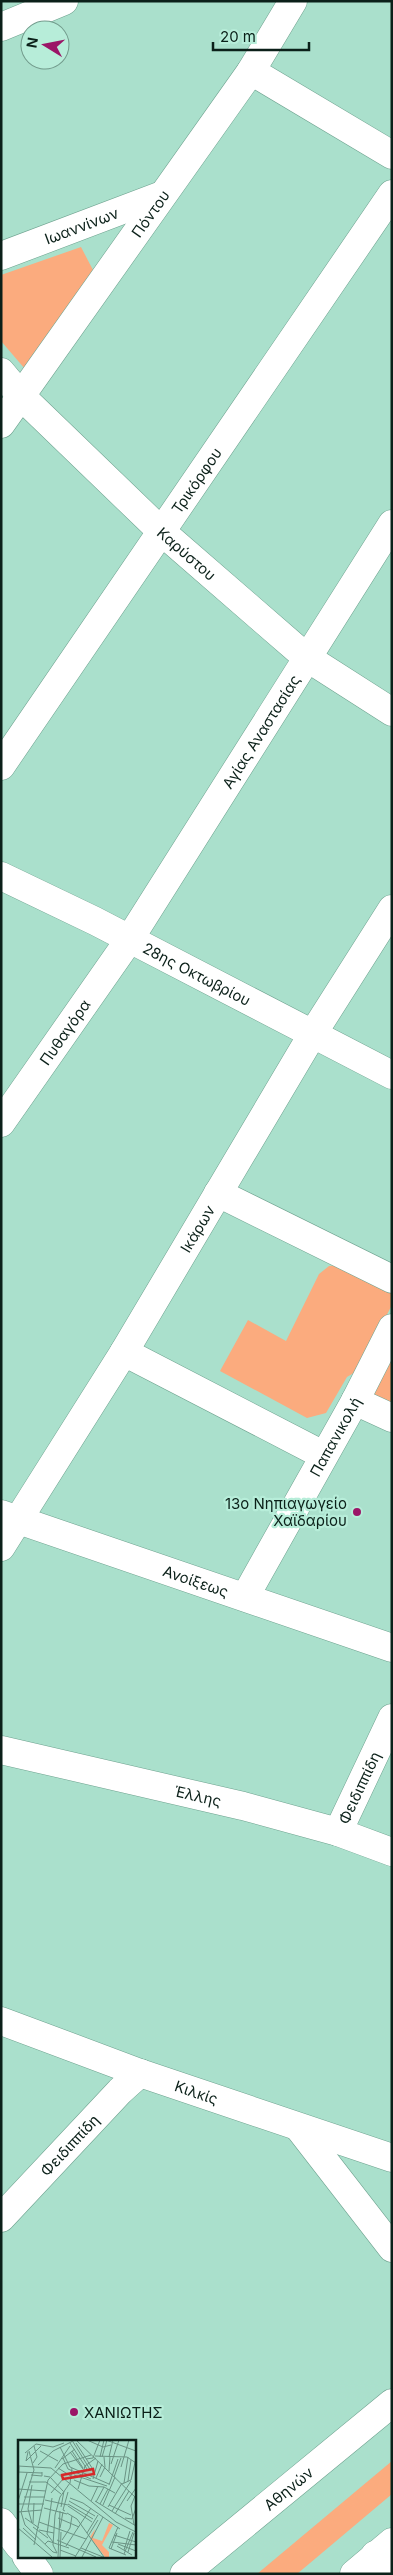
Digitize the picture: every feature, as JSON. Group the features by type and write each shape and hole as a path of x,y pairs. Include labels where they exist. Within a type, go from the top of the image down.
{"main road":[{"path":"1,27 64,1"},
{"name":"Πόντου","path":"1,424 251,71 293,1"},
{"path":"251,71 392,155"},
{"name":"Τρικόρφου","path":"1,766 392,194"},
{"name":"Ιωαννίνων","path":"1,256 162,195"},
{"name":"Καρύστου","path":"1,372 21,396 162,532 306,657 392,712"},
{"name":"Αγίας Αναστασίας","path":"129,940 306,657 392,524"},
{"name":"28ης Οκτωβρίου","path":"1,876 392,1075"},
{"name":"Ικάρων","path":"1,1547 10,1516 124,1352 312,1035 392,909"},
{"name":"Πυθαγόρα","path":"4,1113 129,940"},
{"path":"218,1193 392,1279"},
{"name":"Παπανικολή","path":"245,1597 355,1401 392,1328"},
{"path":"124,1352 323,1455"},
{"path":"355,1401 392,1418"},
{"name":"Ανοίξεως","path":"10,1516 392,1648"},
{"name":"Φειδιππίδη","path":"338,1832 392,1718"},
{"name":"Έλλης","path":"1,1750 234,1804 338,1832 392,1852"},
{"name":"Κιλκίς","path":"1,2021 140,2073 392,2158"},
{"name":"Φειδιππίδη","path":"1,2218 120,2091 140,2073"},
{"path":"299,2128 392,2248"},
{"name":"Αθηνών","path":"184,2574 392,2403"},
{"path":"1,2522 18,2545"},
{"path":"354,2574 386,2557"},
{"path":"27,2558 39,2574"}],"shaded area":[{"path":"81,247 93,270 25,369 1,341 1,275"},
{"path":"338,1265 392,1291 392,1305 357,1371 347,1377 326,1413 307,1418 220,1371 248,1320 286,1341 319,1274 329,1266"},
{"path":"392,1348 392,1405 375,1396 373,1391"},
{"path":"392,2461 392,2494 297,2574 257,2574"}],"place":[{"name":"13ο Νηπιαγωγείο Χαϊδαρίου","path":"357,1512"},
{"name":"ΧΑΝΙΩΤΗΣ","path":"74,2412"}]}
